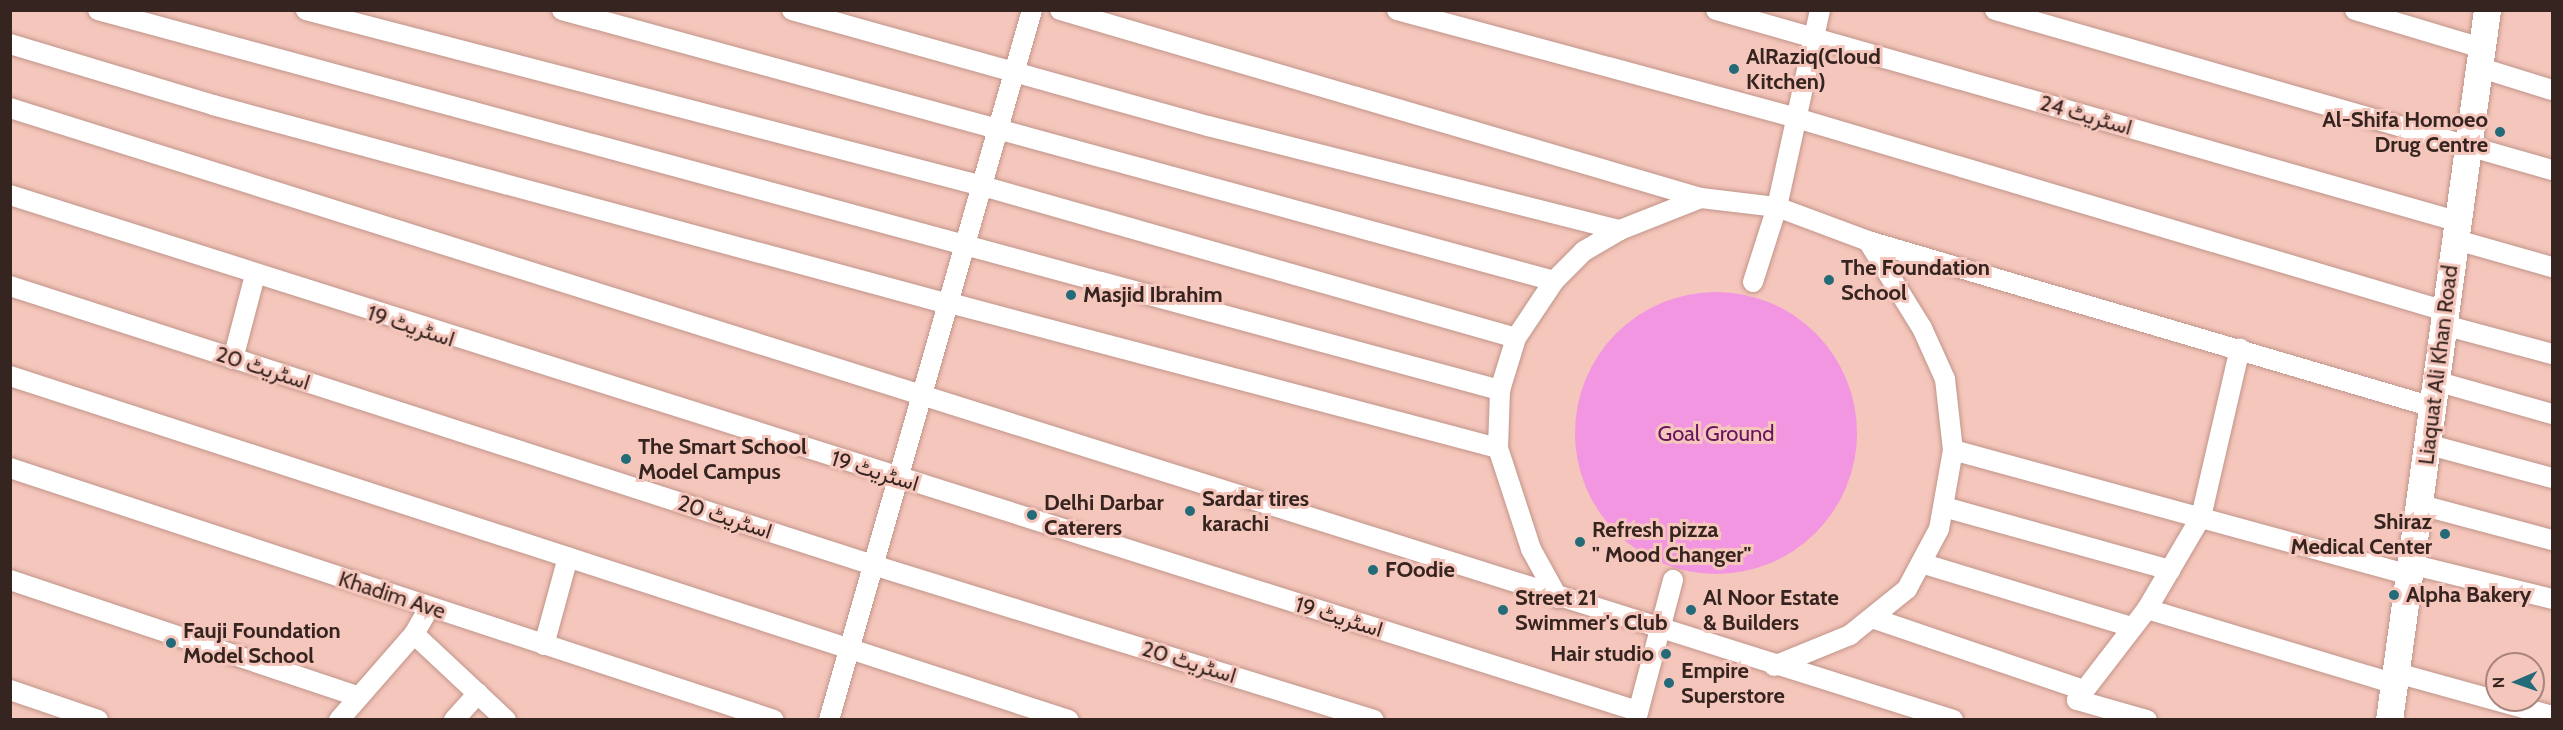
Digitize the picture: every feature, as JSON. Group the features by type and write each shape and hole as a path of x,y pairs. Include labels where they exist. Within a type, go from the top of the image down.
{"main road":[{"name":"Liaquat Ali Khan Road","path":"2389,720 2438,395 2454,230 2487,10"}],"street":[{"path":"98,10 1500,390"},
{"path":"306,10 979,185 1516,338"},
{"path":"562,10 1554,281"},
{"path":"792,10 1620,230"},
{"path":"1060,10 1701,198 1777,207 1868,241 2240,348 2438,395 2553,414"},
{"path":"1397,10 1793,117 2445,318 2553,354"},
{"name":"اسٹریٹ 24","path":"1716,10 2454,230 2553,267"},
{"path":"1753,282 1777,207 1793,117 1820,10"},
{"path":"1995,10 2553,170"},
{"path":"2355,10 2480,58 2553,90"},
{"path":"829,720 918,395 979,185 1016,70 1031,11"},
{"path":"10,44 213,105 1498,448"},
{"path":"10,108 1660,632 1941,718"},
{"name":"اسٹریٹ 19","path":"10,195 1637,715"},
{"path":"1558,598 1531,549 1498,448 1500,390 1516,338 1554,281 1584,251 1620,230 1701,198"},
{"path":"1774,666 1850,635 1907,589 1921,564 1944,507 1953,450 1945,379 1922,328 1868,241"},
{"path":"233,359 255,275"},
{"name":"اسٹریٹ 20","path":"10,286 873,565 1374,720"},
{"path":"2147,720 2077,700 2081,689 2147,609 2201,517 2240,348"},
{"path":"10,376 1069,720"},
{"path":"2430,445 2553,478"},
{"path":"1953,450 2201,517 2412,570 2553,599"},
{"name":"Khadim Ave","path":"10,468 774,720"},
{"path":"2421,505 2553,540"},
{"path":"1944,507 2170,570"},
{"path":"544,645 568,557"},
{"path":"1921,564 2132,627"},
{"path":"10,580 359,697"},
{"path":"1637,715 1673,580"},
{"path":"339,720 414,634 429,608"},
{"path":"2147,609 2396,678 2553,716"},
{"path":"1872,618 2081,689"},
{"path":"414,634 506,720"},
{"path":"10,690 98,720"},
{"path":"454,720 478,693"}],"green space":[{"name":"Goal Ground","path":"1716,292 1743,295 1770,303 1794,316 1816,333 1833,355 1846,379 1854,406 1857,433 1854,460 1846,487 1833,511 1816,533 1794,550 1770,563 1743,571 1716,574 1689,571 1662,563 1638,550 1616,533 1599,511 1586,487 1578,460 1575,433 1578,406 1586,379 1599,355 1616,333 1638,316 1662,303 1689,295"}],"place":[{"name":"AlRaziq(Cloud Kitchen)","path":"1734,69"},
{"name":"Al-Shifa Homoeo Drug Centre","path":"2500,132"},
{"name":"The Foundation School","path":"1829,280"},
{"name":"Masjid Ibrahim","path":"1071,295"},
{"name":"The Smart School Model Campus","path":"626,459"},
{"name":"Sardar tires karachi","path":"1190,511"},
{"name":"Delhi Darbar Caterers","path":"1032,515"},
{"name":"Shiraz Medical Center","path":"2445,534"},
{"name":"Refresh pizza \" Mood Changer\"","path":"1580,542"},
{"name":"FOodie","path":"1373,570"},
{"name":"Alpha Bakery","path":"2394,595"},
{"name":"Street 21 Swimmer's Club","path":"1503,610"},
{"name":"Al Noor Estate & Builders","path":"1691,610"},
{"name":"Fauji Foundation Model School","path":"171,643"},
{"name":"Hair studio","path":"1666,654"},
{"name":"Empire Superstore","path":"1669,683"}]}
